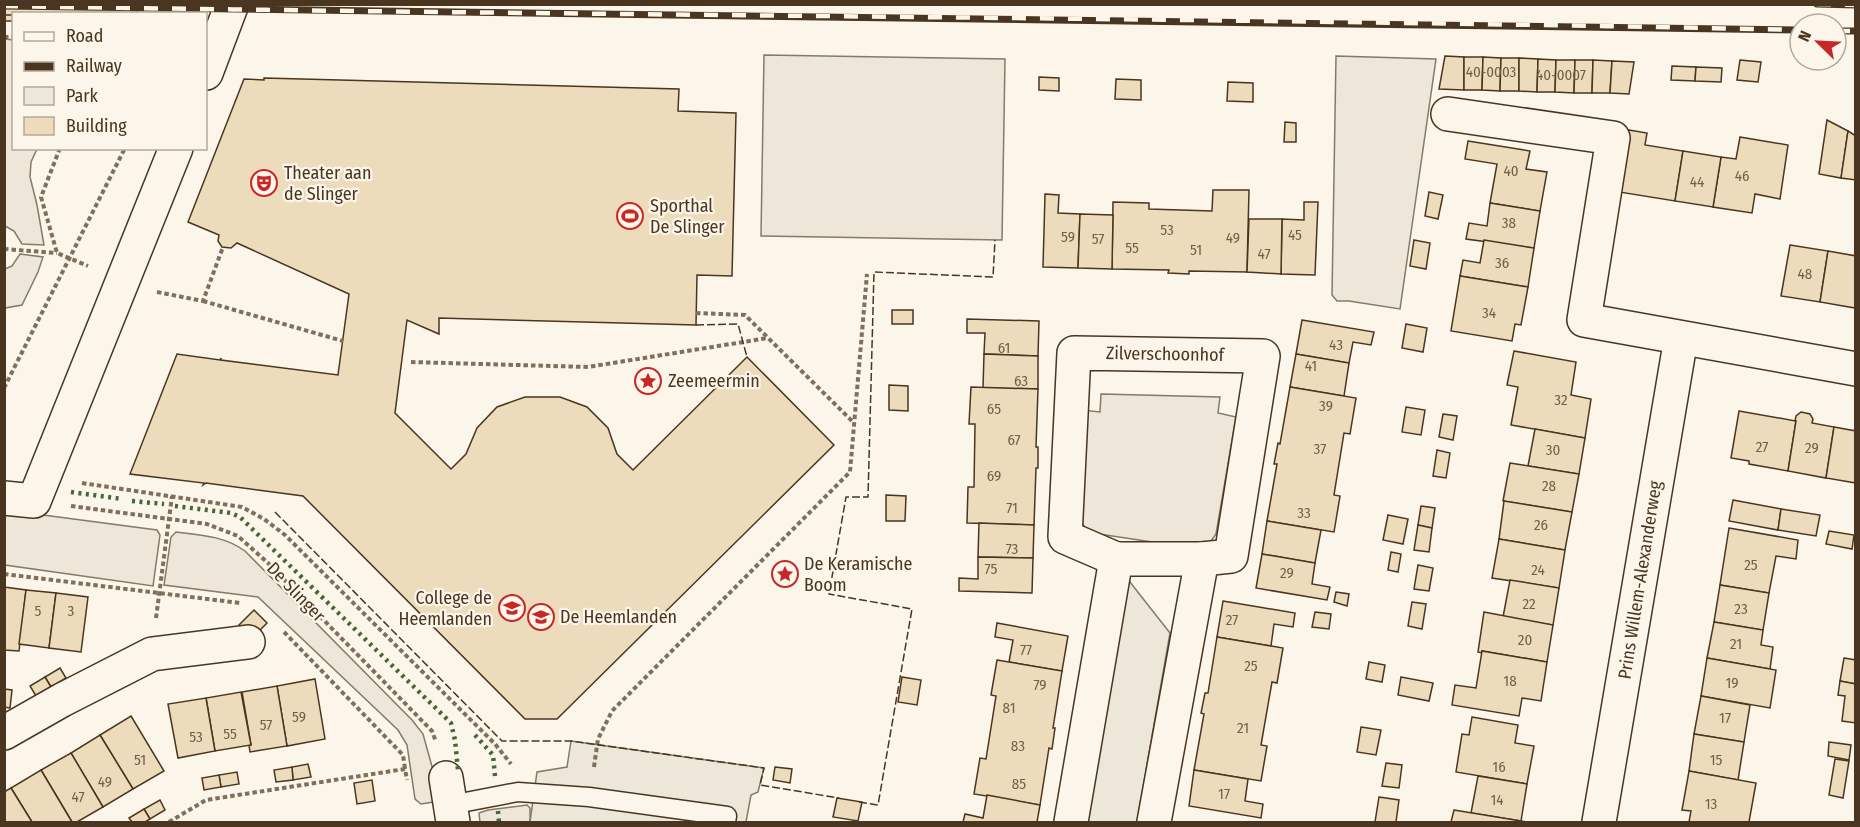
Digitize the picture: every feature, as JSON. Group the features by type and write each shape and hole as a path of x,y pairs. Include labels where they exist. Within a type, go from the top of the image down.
{"street":[{"path":"207,70 232,4"},
{"path":"1448,114 1613,138 1584,320 1856,369"},
{"path":"19,500 47,469 175,150"},
{"name":"Prins Willem-Alexanderweg","path":"1599,822 1681,338"},
{"name":"Zilverschoonhof","path":"1074,353 1263,356 1231,556 1202,559 1116,558 1065,537 1074,353"},
{"path":"1071,822 1116,558"},
{"path":"1154,822 1202,559"},
{"path":"4,733 62,700 152,654 248,642"}],"lane":[{"path":"450,802 518,792 590,797 727,816 726,822"}],"path":[{"path":"4,388 124,150"},
{"path":"4,249 57,252"},
{"path":"590,797 598,739 612,711 850,472 867,273"},
{"path":"202,301 343,341"},
{"path":"696,313 745,315 854,423"},
{"path":"411,362 588,367 768,338"},
{"path":"47,469 74,482 242,507 264,519 285,535 495,744 533,793"},
{"path":"152,654 172,496"},
{"name":"De Slinger","path":"19,500 207,524 238,536 268,562 432,731 450,802"},
{"path":"169,822 206,800 405,769 408,790"}],"green space":[{"path":"5,39 12,40 12,150 37,150 31,162 30,177 44,245 22,244 14,231 5,226"},
{"path":"764,55 1005,59 1002,240 761,236"},
{"path":"1336,56 1436,59 1400,309 1337,301 1332,295"},
{"path":"20,254 43,257 22,305 5,308 5,269 12,266"},
{"path":"1101,394 1220,397 1218,413 1236,417 1216,534 1209,544 1192,548 1099,534 1085,528 1078,514 1082,410 1100,412"},
{"path":"5,510 157,530 160,535 153,586 5,565"},
{"path":"176,532 221,539 245,551 412,720 423,734 436,781 432,785 433,802 421,804 415,799 407,745 398,730 258,597 164,585 171,537"},
{"path":"527,805 530,808 530,822 480,822 479,813"}],"shaded area":[{"path":"1126,577 1170,633 1137,822 1084,822"},
{"path":"571,741 764,768 758,792 751,795 746,822 530,822 537,772 567,767"}],"building":[{"path":"4,4 158,4 156,12 12,12 12,21 4,21"},
{"path":"4,4 140,4 137,12 12,12 12,15 4,15"},
{"path":"1445,56 1464,57 1464,90 1439,89"},
{"path":"1464,57 1483,57 1482,90 1464,90"},
{"path":"1483,57 1501,58 1500,91 1482,90"},
{"path":"1501,58 1519,58 1519,91 1500,91"},
{"path":"1519,58 1538,59 1537,92 1519,91"},
{"path":"1538,59 1556,60 1555,92 1537,92"},
{"path":"1556,60 1575,60 1574,93 1555,92"},
{"path":"1575,60 1593,60 1592,93 1574,93"},
{"path":"1593,60 1612,61 1610,93 1592,93"},
{"path":"1740,60 1761,62 1758,82 1737,80"},
{"path":"1612,61 1634,62 1629,94 1610,93"},
{"path":"1672,66 1696,67 1695,81 1671,80"},
{"path":"1696,67 1722,68 1721,82 1695,81"},
{"path":"1039,77 1059,78 1059,91 1039,90"},
{"path":"264,78 679,89 678,111 736,113 732,276 697,275 696,325 439,318 439,334 407,320 395,413 451,469 466,454 477,428 497,407 525,397 560,397 587,407 608,428 617,454 633,470 747,357 834,445 557,719 525,719 303,496 130,474 177,354 338,375 349,294 237,243 231,248 222,247 218,241 219,235 188,222 244,79 264,80"},
{"path":"1116,79 1141,80 1141,100 1115,99"},
{"path":"1228,82 1253,83 1253,102 1227,101"},
{"path":"1827,120 1848,131 1841,178 1819,174"},
{"path":"1285,122 1296,123 1296,142 1284,142"},
{"path":"1629,130 1647,133 1645,145 1683,151 1675,201 1619,192"},
{"path":"1848,131 1856,136 1856,180 1841,178"},
{"path":"1740,137 1788,145 1780,199 1755,194 1752,213 1713,207 1721,157 1736,159"},
{"path":"1468,141 1530,151 1526,169 1547,172 1540,211 1490,203 1497,164 1465,159"},
{"path":"1683,151 1721,157 1713,207 1675,201"},
{"path":"1213,190 1249,190 1247,272 1189,271 1189,274 1168,273 1169,270 1112,269 1113,202 1149,203 1149,209 1212,211"},
{"path":"1429,192 1443,195 1438,219 1425,216"},
{"path":"1045,194 1059,195 1058,213 1080,214 1078,268 1043,267"},
{"path":"1304,202 1318,202 1315,275 1281,274 1282,219 1304,220"},
{"path":"1490,203 1540,211 1534,248 1466,239 1469,223 1487,226"},
{"path":"1080,214 1113,215 1112,269 1078,268"},
{"path":"1249,219 1282,219 1281,274 1247,272"},
{"path":"1414,240 1430,243 1426,269 1410,266"},
{"path":"1484,240 1534,248 1528,287 1460,276 1463,260 1480,263"},
{"path":"1790,245 1828,251 1820,302 1781,296"},
{"path":"1828,251 1856,256 1855,308 1820,302"},
{"path":"1460,276 1528,287 1521,325 1515,324 1512,341 1451,331"},
{"path":"892,310 913,310 913,324 892,324"},
{"path":"967,319 1039,321 1038,356 984,354 985,333 967,333"},
{"path":"1302,320 1374,332 1371,345 1353,342 1349,363 1296,354"},
{"path":"1406,324 1427,328 1423,352 1402,348"},
{"path":"1514,351 1576,362 1571,395 1591,399 1585,438 1511,425 1518,387 1507,385"},
{"path":"984,354 1038,356 1038,389 983,388"},
{"path":"1296,354 1349,363 1344,396 1290,387"},
{"path":"889,385 908,386 908,411 889,410"},
{"path":"971,387 1038,389 1036,447 1038,447 1038,468 1036,468 1034,525 967,523 968,487 974,487 975,424 969,424"},
{"path":"1290,387 1356,398 1350,434 1344,433 1334,495 1340,496 1334,532 1267,521 1277,464 1274,464 1278,443 1280,444"},
{"path":"1406,407 1425,410 1421,435 1402,432"},
{"path":"1739,411 1796,421 1788,471 1749,464 1749,461 1731,458"},
{"path":"1801,412 1810,414 1813,419 1812,423 1834,427 1826,478 1788,471 1796,416"},
{"path":"1443,414 1457,416 1453,440 1439,437"},
{"path":"1834,427 1856,431 1856,483 1826,478"},
{"path":"1535,429 1585,438 1579,474 1528,466"},
{"path":"1437,450 1450,453 1446,478 1433,476"},
{"path":"1510,463 1579,474 1572,512 1503,501"},
{"path":"886,495 906,496 905,521 886,521"},
{"path":"1733,500 1781,509 1778,530 1729,521"},
{"path":"1504,501 1572,512 1565,550 1499,539"},
{"path":"1421,506 1435,508 1432,528 1418,525"},
{"path":"1781,509 1820,515 1816,536 1778,530"},
{"path":"1388,515 1408,519 1403,544 1383,540"},
{"path":"1267,521 1321,530 1315,563 1262,554"},
{"path":"979,523 1034,525 1033,558 978,557"},
{"path":"1418,525 1432,528 1429,552 1414,550"},
{"path":"1729,528 1798,540 1796,559 1776,556 1769,593 1720,585"},
{"path":"1829,531 1854,535 1852,549 1826,544"},
{"path":"1499,539 1565,550 1559,588 1492,578"},
{"path":"1391,552 1401,554 1398,572 1388,570"},
{"path":"1262,554 1315,563 1312,584 1330,587 1327,600 1256,588"},
{"path":"978,557 1033,558 1032,593 959,591 959,578 978,579"},
{"path":"1418,565 1433,568 1429,591 1414,589"},
{"path":"1510,580 1559,588 1553,625 1503,617"},
{"path":"1720,585 1769,593 1763,630 1714,622"},
{"path":"4,587 26,590 19,651 4,650"},
{"path":"26,590 56,593 49,648 19,644"},
{"path":"1336,592 1349,594 1347,606 1334,602"},
{"path":"56,593 88,597 81,652 49,648"},
{"path":"1223,601 1295,613 1293,627 1274,624 1271,646 1217,637"},
{"path":"1412,602 1426,604 1422,629 1408,626"},
{"path":"254,610 267,623 252,638 239,625"},
{"path":"1315,612 1331,614 1329,629 1312,627"},
{"path":"1484,612 1553,625 1547,662 1478,652"},
{"path":"1714,622 1763,630 1761,645 1773,647 1770,669 1707,658"},
{"path":"997,623 1068,636 1062,671 1009,662 1013,640 995,637"},
{"path":"1217,637 1283,648 1277,683 1272,682 1261,745 1267,746 1261,781 1194,770 1204,714 1201,713 1205,693 1208,693"},
{"path":"1482,651 1547,662 1541,701 1522,698 1519,716 1452,705 1455,685 1476,688"},
{"path":"1707,658 1776,670 1770,708 1701,696"},
{"path":"1844,658 1856,660 1856,684 1840,681"},
{"path":"997,660 1062,671 1052,749 1049,748 1040,805 974,794 980,758 986,759 996,696 991,695"},
{"path":"1369,662 1385,665 1382,682 1366,679"},
{"path":"60,668 66,678 51,687 45,677"},
{"path":"45,677 51,687 36,696 30,686"},
{"path":"902,677 921,680 917,705 898,702"},
{"path":"1401,677 1433,683 1429,701 1398,695"},
{"path":"315,679 325,739 287,746 277,686"},
{"path":"1840,681 1856,684 1856,723 1842,721 1845,696 1838,695"},
{"path":"277,686 287,746 250,752 249,745 251,745 242,692"},
{"path":"4,689 12,690 10,708 4,707"},
{"path":"241,692 251,745 215,751 206,698"},
{"path":"1701,696 1750,705 1744,742 1694,734"},
{"path":"206,698 215,751 178,758 168,704"},
{"path":"131,716 164,771 133,789 100,735"},
{"path":"1472,717 1518,725 1515,743 1534,746 1527,784 1456,772 1462,734 1469,735"},
{"path":"1361,727 1381,730 1376,755 1357,752"},
{"path":"1694,734 1744,742 1738,780 1689,771"},
{"path":"100,735 133,789 103,807 71,753"},
{"path":"1829,742 1851,745 1849,760 1828,756"},
{"path":"71,753 103,807 77,822 72,822 41,770"},
{"path":"1835,759 1849,761 1843,798 1829,795"},
{"path":"1386,763 1402,765 1399,788 1382,786"},
{"path":"308,764 311,777 293,780 292,767"},
{"path":"292,767 293,780 276,782 274,770"},
{"path":"775,767 792,769 790,783 773,780"},
{"path":"41,770 72,822 32,822 11,788"},
{"path":"1194,770 1248,779 1245,801 1263,804 1261,818 1189,806"},
{"path":"1689,771 1756,783 1749,822 1689,822 1691,811 1682,810"},
{"path":"237,772 239,784 221,787 219,775"},
{"path":"219,775 221,787 204,790 202,778"},
{"path":"1478,776 1527,784 1521,821 1471,813"},
{"path":"372,780 375,801 357,804 354,783"},
{"path":"11,788 32,822 4,822 4,792"},
{"path":"987,795 1040,805 1037,822 963,822 965,814 983,818"},
{"path":"1379,797 1399,800 1396,822 1375,822"},
{"path":"837,798 862,802 858,821 833,817"},
{"path":"160,800 165,810 150,819 144,809"},
{"path":"144,809 150,819 145,822 132,822 129,818"},
{"path":"1454,810 1521,821 1527,822 1451,822"}],"railway":[{"path":"1817,4 1856,5"},
{"path":"4,6 1351,22 1788,30"},
{"path":"1848,31 1856,31"}],"hedge":[{"path":"71,492 122,499"},
{"path":"132,501 164,504"},
{"path":"175,506 231,513 240,517 451,723 458,770"},
{"path":"475,735 493,755 495,776"},
{"path":"498,811 499,822"}],"fence":[{"path":"859,802 878,805 912,609 829,594 846,497 868,497 874,272 993,277 995,240"},
{"path":"696,325 738,324 747,357"},
{"path":"275,512 502,741 571,741 764,768 760,785 839,798"}],"place":[{"name":"Theater aan de Slinger","path":"264,183"},
{"name":"Sporthal De Slinger","path":"630,216"},
{"name":"Zeemeermin","path":"648,381"},
{"name":"De Keramische Boom","path":"785,574"},
{"name":"College de Heemlanden","path":"512,608"},
{"name":"De Heemlanden","path":"541,617"}]}
